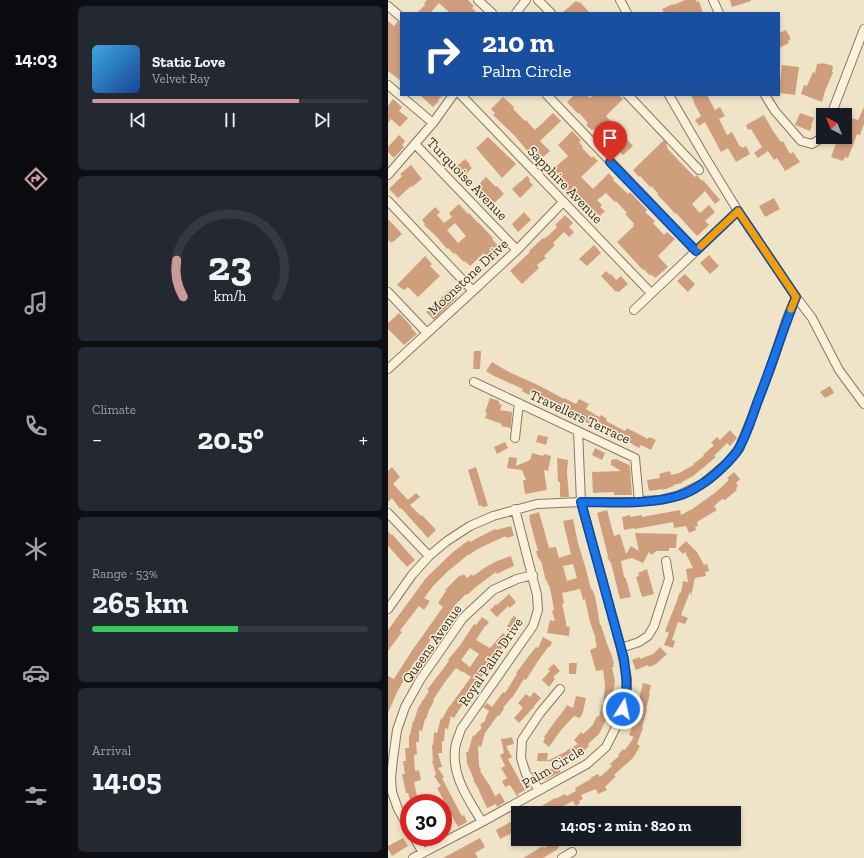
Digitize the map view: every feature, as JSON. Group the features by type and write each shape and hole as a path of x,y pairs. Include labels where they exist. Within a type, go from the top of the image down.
{"street":[{"path":"478,0 491,12"},
{"path":"517,12 526,0"},
{"path":"538,0 550,12"},
{"path":"620,0 626,12"},
{"path":"713,0 719,12"},
{"path":"388,6 400,17"},
{"path":"834,108 864,29"},
{"path":"388,85 400,95"},
{"path":"401,96 433,123"},
{"path":"389,170 415,144 433,123 452,96"},
{"name":"Sapphire Avenue","path":"462,96 651,293"},
{"path":"548,96 696,251"},
{"path":"629,96 699,170"},
{"path":"670,96 738,211 796,297 812,318 839,370 864,404"},
{"path":"765,96 775,112 801,141 812,144 816,141"},
{"name":"Turquoise Avenue","path":"415,144 517,250"},
{"path":"388,201 474,291"},
{"name":"Moonstone Drive","path":"388,368 474,291 517,250 563,202"},
{"path":"634,310 738,211"},
{"path":"388,292 427,333"},
{"path":"388,609 412,575 429,556 447,541 470,526 493,516 537,504 662,500 679,495 702,484 726,464 739,449 796,297"},
{"name":"Travellers Terrace","path":"474,382 635,458 639,501"},
{"path":"515,438 519,403"},
{"name":"Palm Circle","path":"413,858 587,764 606,746 620,719 626,699 627,679 621,648 581,502 578,431"},
{"name":"Royal Palm Drive","path":"482,822 461,786 454,763 455,749 461,729 533,626 538,610 533,576 515,509"},
{"path":"388,513 429,556"},
{"path":"621,648 639,642 648,636 654,626 669,579 666,561"},
{"name":"Queens Avenue","path":"400,812 392,792 391,778 397,730 405,707 420,680 464,618 493,590 517,579 533,576"},
{"path":"540,790 526,774 521,758 522,740 540,713 560,689"},
{"path":"420,846 424,853"},
{"path":"562,858 572,852"}],"building":[{"path":"427,0 468,0 474,6 472,8 476,12 449,12 439,3 431,12 418,12 425,5 424,3"},
{"path":"685,0 696,0 697,2 699,1 703,12 664,12 662,9"},
{"path":"730,0 751,0 751,1 732,7"},
{"path":"576,1 579,3 580,2 589,12 563,12"},
{"path":"388,21 394,26 398,21 400,23 400,80 388,71"},
{"path":"786,30 791,39 788,41 789,43 780,48 780,33"},
{"path":"819,63 833,66 833,72 822,102 801,94 804,85 807,86 813,72 815,73 817,64"},
{"path":"782,65 799,67 795,95 780,93"},
{"path":"421,96 442,96 433,107"},
{"path":"573,96 588,96 590,98 592,96 620,96 623,99 606,116 633,146 623,155 620,152 618,154 593,129 592,130 586,125 588,123 567,102"},
{"path":"692,96 708,96 715,110 720,107 725,116 719,119 727,135 732,132 740,147 741,146 742,148 746,146 750,154 736,162 728,148 721,152 705,122 699,126 695,120 701,116"},
{"path":"503,97 535,130 553,113 561,121 540,141 550,151 543,157 541,155 535,160 514,135 493,115 495,113 491,109"},
{"path":"393,99 402,107 399,111 408,118 400,127 391,119 388,123 388,106"},
{"path":"864,107 864,124 860,135 857,134 848,158 845,157 843,161 831,157 836,144 852,144 852,118 858,120"},
{"path":"800,113 814,118 810,131 795,125"},
{"path":"764,115 781,142 783,141 790,154 793,152 800,162 785,171 777,158 774,160 768,151 758,158 754,153 762,147 751,129 748,130 746,125"},
{"path":"572,131 581,140 579,142 583,147 582,148 592,158 593,156 598,161 581,177 593,189 609,173 614,179 613,180 628,194 630,192 647,210 645,212 655,221 653,223 664,235 667,232 675,239 658,256 668,267 655,278 653,275 649,275 644,269 643,270 617,242 634,226 634,224 625,214 627,213 616,201 615,202 606,193 597,200 602,205 600,207 605,211 600,216 598,214 596,216 594,214 591,217 577,203 578,202 555,176 556,175 553,172 553,169 568,156 558,145"},
{"path":"399,135 405,141 402,145 404,147 394,158 388,152 388,147"},
{"path":"488,137 516,164 502,178 476,148"},
{"path":"664,140 667,144 667,148 680,162 695,177 697,175 702,181 703,180 720,200 715,204 705,191 692,204 700,213 709,205 715,212 705,221 709,225 697,236 676,213 675,214 657,194 658,193 633,170"},
{"path":"465,159 472,168 463,177 455,168"},
{"path":"411,165 422,179 412,187 411,186 398,198 389,189 402,176 400,174"},
{"path":"527,176 533,185 520,198 512,189"},
{"path":"486,177 504,194 491,206 476,187"},
{"path":"774,198 780,209 765,217 759,206"},
{"path":"459,204 479,223 503,251 492,262 484,253 470,266 465,261 464,262 455,253 454,254 448,248 447,249 424,225 425,224 422,220 435,207 440,212 437,215 444,223 452,217 449,213","holes":["455,223 466,236 458,243 447,230"]},
{"path":"524,212 531,220 518,232 512,224"},
{"path":"565,215 573,223 569,227 574,232 569,237 564,232 553,243 555,245 544,256 546,258 537,265 539,268 522,284 510,271 530,252 529,251 557,227 555,225"},
{"path":"388,219 402,234 391,243 388,240"},
{"path":"594,245 601,253 587,266 579,259"},
{"path":"709,255 719,266 710,274 700,263"},
{"path":"425,256 432,264 430,266 440,276 418,297 408,287 404,290 397,285"},
{"path":"606,271 616,280 621,276 628,284 619,292 616,292 601,276"},
{"path":"685,274 695,284 688,292 677,281"},
{"path":"450,289 457,297 434,320 426,312"},
{"path":"399,313 417,334 404,345 388,329 388,323"},
{"path":"474,351 481,351 480,369 473,369"},
{"path":"492,362 564,399 576,404 579,399 589,404 586,409 599,417 601,415 607,419 606,421 625,431 627,428 648,439 649,437 656,440 651,450 641,445 639,448 627,441 626,442 591,422 590,424 581,420 530,393 529,395 522,391 523,389 492,375 486,371"},
{"path":"830,386 834,393 825,398 820,392"},
{"path":"490,398 499,401 499,404 502,405 500,410 512,412 511,428 501,426 502,424 485,418 487,413 485,412"},
{"path":"730,430 737,438 730,446 727,443 714,456 716,457 693,476 682,483 673,485 674,486 663,490 649,491 647,480 660,478 659,474 670,471 671,475 679,473 694,465 693,464 704,456 703,455 714,445 711,443 717,437 720,440"},
{"path":"538,435 548,437 546,445 536,442"},
{"path":"505,442 508,448 497,454 494,447"},
{"path":"595,448 605,453 602,460 592,455"},
{"path":"532,453 543,456 544,454 551,456 548,471 544,470 547,490 525,494 523,480 526,480 522,470 507,468 509,457 517,458 516,466 530,460"},
{"path":"557,458 568,460 567,472 569,497 560,497"},
{"path":"616,459 629,465 630,467 632,495 614,495 614,492 593,493 592,472 621,471 611,465 611,460"},
{"path":"392,467 400,477 393,484 408,500 416,493 420,497 410,505 436,530 428,538 401,508 400,509 392,498 388,502 388,471"},
{"path":"476,467 488,506 479,506 468,470"},
{"path":"734,472 740,479 736,483 738,486 736,488 737,490 725,500 722,499 714,506 717,510 697,522 698,526 695,527 696,530 689,533 686,526 674,528 673,522 624,530 622,517 642,515 642,517 680,510 681,515 691,510 716,492 729,480 727,478"},
{"path":"607,510 614,536 620,534 626,554 631,546 639,551 635,533 677,534 676,548 669,548 669,551 656,551 652,555 649,552 643,563 632,558 621,561 624,577 626,579 631,597 620,599 611,563 607,557 597,513"},
{"path":"539,512 549,548 556,547 559,558 571,554 563,521 573,519 591,589 595,596 600,625 614,664 614,667 612,667 615,681 609,714 599,734 588,744 589,746 582,753 566,762 537,761 538,753 548,753 547,761 578,744 574,740 581,732 583,734 592,726 597,716 599,717 603,704 605,685 603,670 596,671 590,650 597,647 596,639 590,622 585,599 583,600 580,589 562,593 564,603 562,604 566,626 570,627 569,636 547,633 550,620 555,621 552,611 554,610 549,585 547,580 546,581 541,561 538,558 536,551 538,551 529,515","holes":["573,564 577,578 567,581 563,566"]},
{"path":"511,526 514,536 506,538 506,536 469,554 433,586 424,598 430,601 424,610 419,606 402,628 400,631 402,632 388,651 388,630 426,578 453,552 469,540 470,542 495,529"},
{"path":"388,531 415,560 407,567 388,546"},
{"path":"686,541 697,552 704,565 707,564 709,571 705,572 706,576 695,578 691,596 690,592 681,615 688,618 685,624 678,622 672,640 675,641 673,648 664,645 669,633 665,631 680,592 681,593 683,581 688,582 686,569 693,568 685,552 683,554 678,549"},
{"path":"511,556 514,566 497,574 496,572 467,595 466,594 456,604 415,661 397,692 388,713 388,676 394,679 443,607 438,603 446,591 445,590 460,575 461,576 464,574 467,578 472,574 473,576 497,561"},
{"path":"647,569 654,594 642,597 636,577 639,576 638,573"},
{"path":"509,594 516,602 510,608 508,606 497,617 490,610"},
{"path":"514,616 522,622 513,633 507,626"},
{"path":"482,617 489,622 476,640 490,648 503,633 510,638 497,654 498,655 490,667 491,668 487,675 484,673 454,718 451,716 448,729 445,728 444,741 442,741 442,753 438,753 442,767 438,768 444,777 442,778 450,794 440,794 437,788 441,786 434,776 436,775 432,761 432,745 434,732 437,733 441,718 442,719 450,705 471,677 456,668 433,700 434,701 425,719 422,731 419,730 419,742 416,742 417,754 414,755 415,771 419,770 421,780 414,782 417,794 408,794 406,793 402,774 405,774 403,761 406,761 405,748 409,748 409,735 418,708 429,691 427,690 474,624 476,625","holes":["470,648 479,654 470,667 461,660"]},
{"path":"543,637 552,642 550,647 549,646 538,661 526,680 524,679 499,716 498,715 485,733 481,747 478,746 480,771 495,796 500,793 505,802 497,807 496,804 487,808 473,780 467,763 466,752 468,752 473,735 474,736 482,728 480,725 486,720 485,719 489,711 483,707 487,703 492,707 503,692 505,693 517,674 516,673 536,647 538,648"},
{"path":"660,647 667,654 656,664 649,667 648,665 636,670 632,660 640,657 640,659 653,654"},
{"path":"569,663 577,663 576,674 569,674"},
{"path":"554,664 560,671 553,677 555,679 549,687 542,680 550,671 548,669"},
{"path":"643,683 651,685 643,728 637,744 640,746 633,758 614,775 616,776 605,787 607,790 598,794 596,789 581,795 583,799 579,801 580,803 576,806 573,801 563,806 542,806 555,798 565,794 566,796 576,791 575,788 598,774 600,777 612,766 610,764 619,756 618,755 623,749 625,750 634,737 629,735 636,719 641,700 639,699"},
{"path":"534,692 541,698 519,723 514,718 523,708 518,703 526,694 530,697"},
{"path":"576,696 586,698 580,718 574,716 561,730 549,747 543,742 544,737 567,705 573,708"},
{"path":"512,737 514,744 506,746 512,757 508,759 525,790 518,794 518,796 510,785 505,787 502,781 507,778 501,768 505,766 500,755 504,753 501,739"},
{"path":"557,766 561,772 544,780 541,774"},
{"path":"452,797 462,816 464,815 467,822 458,827 452,816"},
{"path":"511,822 511,834 500,839 496,830"},
{"path":"480,838 485,847 475,853 478,858 443,858"},
{"path":"400,840 400,846 408,846 392,856 388,846"},
{"path":"543,846 544,848 547,846 559,847 543,858 523,858"}],"slow traffic":[{"path":"701,246 738,211 796,297 791,309"}],"route":[{"path":"610,162 696,251 738,211 796,297 739,449 726,464 702,484 679,495 662,500 581,502 624,659 627,679 626,699 623,709"}]}
